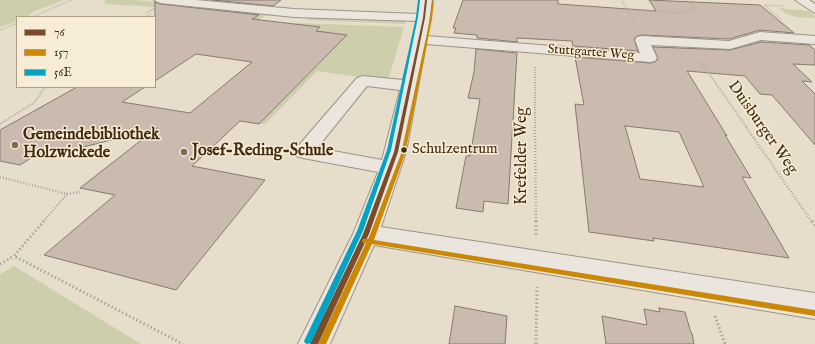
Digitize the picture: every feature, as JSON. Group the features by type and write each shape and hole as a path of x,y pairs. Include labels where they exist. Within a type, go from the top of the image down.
{"street":[{"path":"160,0 294,13 424,18"},
{"path":"314,344 366,234 396,152 424,18 426,0"},
{"path":"801,0 814,8"},
{"name":"Stuttgarter Weg","path":"420,38 650,58 642,40 688,44 730,44 760,36 811,40"},
{"path":"390,168 304,152 363,81 410,86"},
{"path":"366,234 815,306"}],"path":[{"path":"34,16 71,0"},
{"path":"622,0 642,40"},
{"path":"627,9 680,13 694,8 687,0"},
{"path":"811,40 764,5 814,8"},
{"path":"0,30 16,23"},
{"name":"Duisburger Weg","path":"688,44 815,226"},
{"name":"Krefelder Weg","path":"535,49 537,262 536,344"},
{"path":"0,124 35,102 44,88"},
{"path":"0,177 67,194 80,192"},
{"path":"0,264 14,256 67,194"},
{"path":"14,256 183,344"}],"green space":[{"path":"0,0 64,0 33,12 28,16 16,16 16,21 0,27"},
{"path":"102,0 135,0 168,3 148,13 142,14 155,7 104,4 106,1"},
{"path":"187,5 268,14 256,21 175,7"},
{"path":"778,8 809,11 815,16 815,18 796,17 787,14"},
{"path":"309,17 400,20 405,21 405,24 306,20"},
{"path":"296,23 404,27 388,81 317,71 265,124 259,124 347,35 325,32 317,38 309,37 319,27 284,33"},
{"path":"14,266 141,344 0,344 0,274"}],"building":[{"path":"212,0 281,0 273,6"},
{"path":"463,0 558,0 558,4 656,11 649,0 760,5 794,33 760,30 729,39 642,35 637,36 634,39 638,51 573,46 572,41 517,38 517,42 477,38 477,35 454,33 456,28 453,28"},
{"path":"155,2 160,4 259,15 252,19 320,27 316,31 347,35 259,124 240,121 192,166 265,180 176,290 44,255 115,195 80,188 157,128 49,156 39,153 20,165 0,161 0,130 75,88 143,88 122,102 190,113 252,62 196,54 156,80"},
{"path":"761,42 809,45 815,50 815,65 793,64 812,82 802,81 815,94 815,145 772,95 760,94 745,76 687,71 751,178 742,177 789,258 653,238 654,241 589,232 575,104 584,105 575,57 650,63 655,62 658,59 653,47 730,50","holes":["625,126 679,132 704,187 640,179"]},
{"path":"476,49 517,53 508,204 484,201 483,212 456,208 466,156 470,156 480,99 468,98 474,72"},
{"path":"455,306 507,316 505,344 449,344"},
{"path":"659,308 685,312 694,344 606,344 602,316 647,325 644,309 660,312"}],"transit line":[{"name":"56E","path":"308,341 360,231 389,150 417,17 419,0"},
{"name":"76","path":"314,344 366,234 396,152 424,18 426,0"},
{"name":"157","path":"322,344 372,237 403,154 431,19 433,1"},
{"name":"157","path":"365,241 814,313"}],"place":[{"name":"Gemeindebibliothek Holzwickede","path":"15,145"},
{"name":"Schulzentrum","path":"404,150"},
{"name":"Josef-Reding-Schule","path":"184,152"}]}
